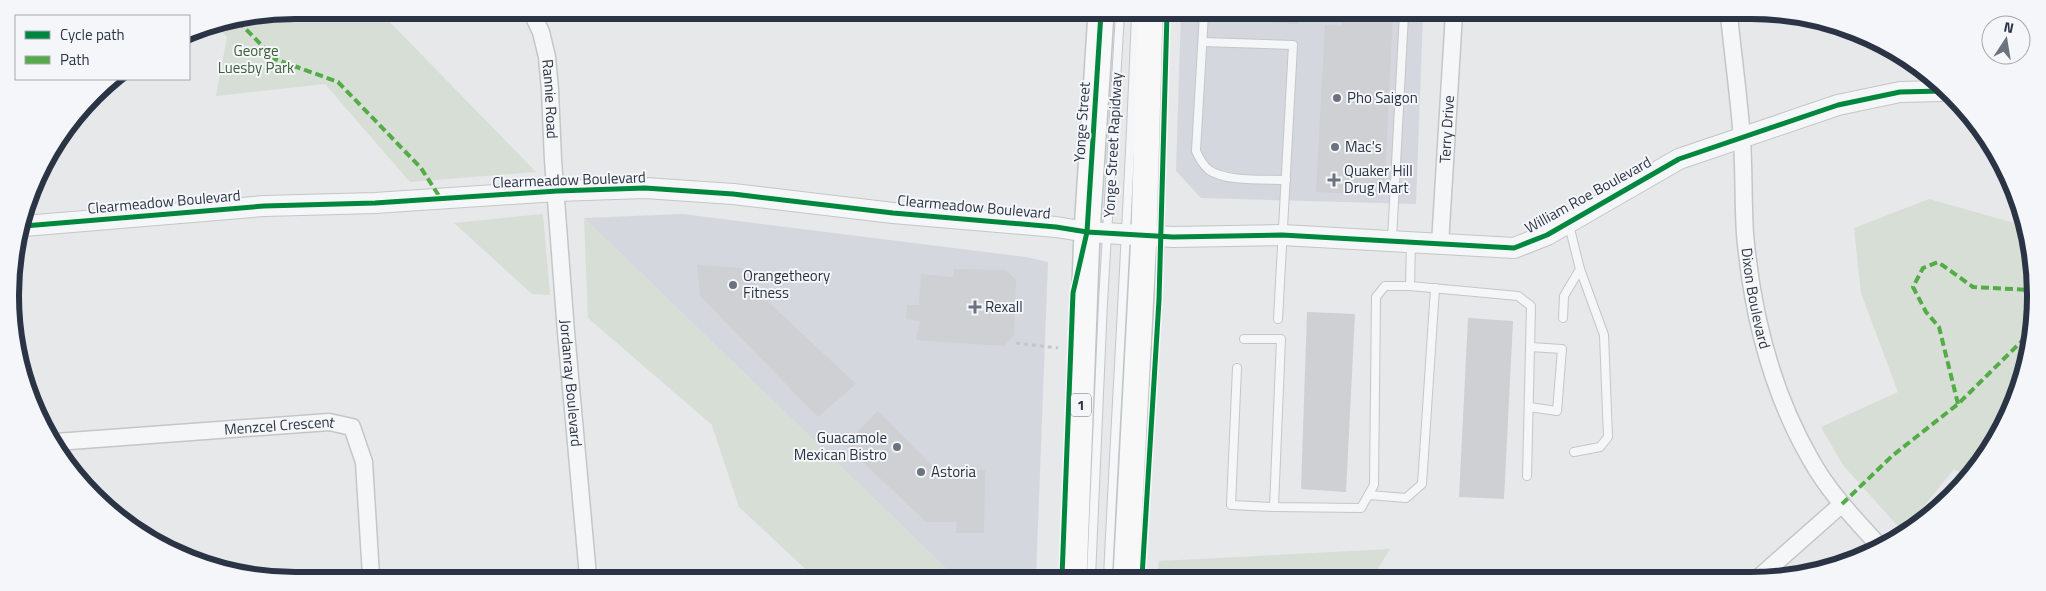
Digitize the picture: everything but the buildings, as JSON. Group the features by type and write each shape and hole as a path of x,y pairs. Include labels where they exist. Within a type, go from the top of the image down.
{"main road":[{"name":"Yonge Street","path":"1101,19 1116,233 1126,572"},
{"name":"Yonge Street","path":"1075,572 1116,233 1149,19"}],"street":[{"name":"Rannie Road","path":"535,19 541,32 547,57 553,160 557,191"},
{"name":"Terry Drive","path":"1440,244 1454,19"},
{"name":"Dixon Boulevard","path":"1729,19 1742,138 1745,233 1753,298 1763,344 1775,377 1780,399 1812,462 1842,504 1876,542"},
{"name":"William Roe Boulevard","path":"1116,233 1173,237 1282,235 1514,248 1547,235 1679,159 1800,117 1870,97 1915,90 1937,91"},
{"name":"Clearmeadow Boulevard","path":"28,226 264,206 375,203 557,191 645,188 732,194 893,213 1116,233"},
{"name":"Jordanray Boulevard","path":"557,191 566,332 588,572"},
{"name":"Menzcel Crescent","path":"61,442 328,422 352,426 364,462 371,572"},
{"path":"1764,572 1842,504"}],"lane":[{"name":"Yonge Street Rapidway","path":"1108,572 1120,19"},
{"name":"Yonge Street Rapidway","path":"1091,572 1116,233 1131,151 1136,19"},
{"path":"1204,19 1196,151 1200,160 1209,170 1223,176 1286,180"},
{"path":"1404,19 1401,242 1410,286"},
{"path":"1203,42 1293,45 1278,319"},
{"path":"1568,223 1580,269 1604,336 1608,437 1600,446 1574,452"},
{"path":"1563,318 1564,296 1580,269"},
{"path":"1237,368 1231,505 1274,508 1361,508 1374,485 1376,297 1384,286 1410,286 1518,296 1531,306 1527,476"},
{"path":"1368,495 1406,498 1422,484 1435,288"},
{"path":"1244,340 1281,339 1274,508"},
{"path":"1529,407 1557,411 1562,349 1530,347"}],"path":[{"path":"1016,343 1058,348"}],"shaded area":[{"path":"1181,19 1423,19 1416,204 1201,198 1176,171"},
{"path":"683,214 1026,257 1048,262 1036,572 950,572 584,218"}],"green space":[{"name":"George Luesby Park","path":"277,19 387,19 536,172 410,182 325,84 216,96 227,37 219,29 259,21"},
{"path":"1929,199 2018,224 2025,259 2027,314 2025,332 2013,384 1999,418 1981,449 1962,474 1954,469 1913,519 1900,528 1843,465 1821,427 1898,392 1861,293 1854,228"},
{"path":"543,214 550,295 532,294 454,223"},
{"path":"584,218 950,572 809,572 739,507 712,425 588,318"},
{"path":"1390,549 1376,572 1158,572 1159,561"}],"marked path":[{"path":"241,24 275,59 338,82 421,168 441,199"},
{"path":"1958,404 1939,327 1926,312 1913,287 1923,268 1938,262 1973,287 2027,290"},
{"path":"1842,504 1892,456 1958,404 2024,339"}],"cycle path":[{"path":"1062,572 1073,293 1087,232 1101,19"},
{"path":"1142,572 1159,300 1167,19"},
{"path":"28,226 264,206 375,203 557,191 645,188 733,194 893,213 1056,227 1087,232 1173,237 1282,235 1514,248 1547,235 1679,159 1838,105 1900,92 1937,91"}],"place":[{"name":"Pho Saigon","path":"1337,98"},
{"name":"Mac's","path":"1335,147"},
{"name":"Quaker Hill Drug Mart","path":"1334,180"},
{"name":"Orangetheory Fitness","path":"733,285"},
{"name":"Rexall","path":"975,307"},
{"name":"Guacamole Mexican Bistro","path":"897,447"},
{"name":"Astoria","path":"921,472"}]}
